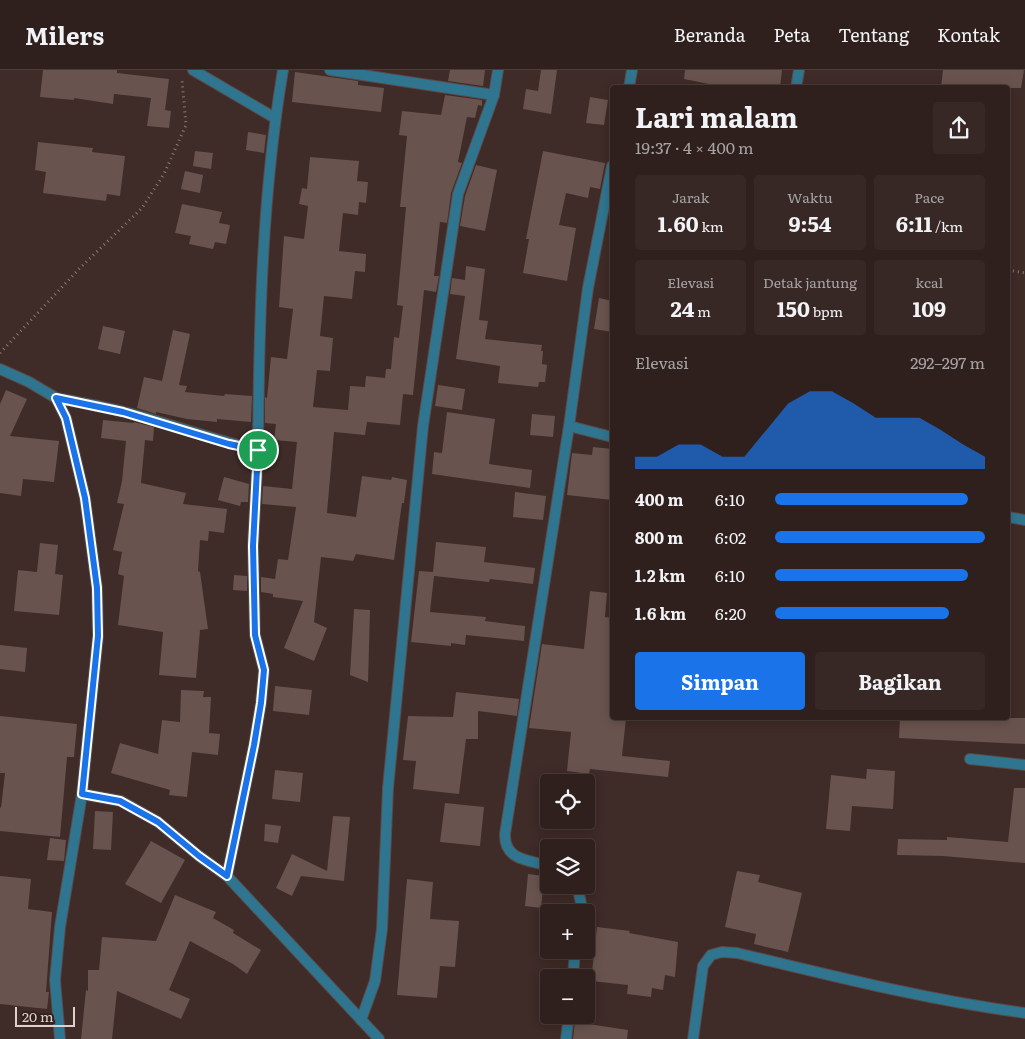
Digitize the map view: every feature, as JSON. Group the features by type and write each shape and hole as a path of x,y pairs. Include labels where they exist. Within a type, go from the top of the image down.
{"street":[{"path":"193,70 275,118"},
{"path":"227,876 254,745 264,670 255,635 253,546 258,450 259,319 275,118 283,70"},
{"path":"330,70 494,95"},
{"path":"361,1020 375,980 382,929 388,788 424,416 458,194 494,95 498,70"},
{"path":"630,85 632,70"},
{"path":"796,85 799,70"},
{"path":"540,864 516,857 509,852 505,841 505,834 569,426 588,288 610,183"},
{"path":"0,369 29,382 56,398 123,412 229,444 258,450"},
{"path":"56,398 66,418 85,498 97,588 98,636 82,794 60,927 56,971 60,1039"},
{"path":"569,426 610,436"},
{"path":"1010,517 1025,520"},
{"path":"970,759 1025,766"},
{"path":"82,794 120,801 158,822 199,856 227,876 379,1039"},
{"path":"693,1039 703,966 711,955 722,952 737,953 899,992 968,1005 1025,1012"},
{"path":"566,1039 568,1024"}],"path":[{"path":"0,353 78,269 142,208 164,174 186,125 182,79"},
{"path":"1010,270 1025,273"}],"building":[{"path":"43,70 117,70 117,73 169,79 165,110 171,111 169,128 147,126 151,98 114,94 113,104 74,98 74,100 40,97"},
{"path":"450,70 485,70 483,86 448,81"},
{"path":"541,70 557,70 551,114 523,109 526,89 538,91"},
{"path":"685,70 782,70 780,85 714,85 684,79"},
{"path":"943,70 1024,70 1021,88 1010,88 1010,85 941,85"},
{"path":"295,72 358,81 358,85 384,88 381,112 292,102"},
{"path":"445,95 482,100 482,106 478,105 475,118 467,117 458,162 462,163 451,193 447,223 440,222 434,276 439,276 436,292 424,290 413,395 403,394 400,425 367,422 365,435 334,432 327,513 356,517 362,476 391,480 392,477 407,480 394,560 356,554 353,561 321,557 314,622 327,628 314,661 284,648 303,601 273,597 273,594 261,592 261,577 275,579 278,559 288,560 296,507 262,504 263,486 292,489 297,442 274,440 276,424 265,423 265,397 267,398 271,357 287,359 293,309 279,307 284,236 304,239 308,206 299,204 302,188 307,189 310,157 359,161 357,181 368,182 366,203 359,202 358,215 343,213 339,251 366,254 365,272 355,271 352,299 324,296 320,336 333,338 330,371 317,370 313,407 348,410 350,386 365,387 366,376 385,378 386,369 391,369 394,337 399,338 403,306 397,305 406,207 400,207 407,136 399,135 402,111 441,115"},
{"path":"590,97 608,100 604,125 586,123"},
{"path":"248,132 266,135 264,153 246,150"},
{"path":"38,142 93,148 92,152 125,156 120,196 107,194 106,201 43,193 46,172 35,170"},
{"path":"195,151 213,153 211,169 193,166"},
{"path":"543,151 605,163 600,189 590,187 588,198 566,193 559,225 576,228 567,281 523,273 529,239 526,239"},
{"path":"476,165 497,170 485,231 460,226 465,196"},
{"path":"185,171 203,175 200,193 181,189"},
{"path":"182,204 222,212 219,223 230,225 226,244 215,242 213,249 189,244 191,236 175,233"},
{"path":"466,266 485,269 479,320 488,321 485,339 542,345 542,364 547,365 545,382 539,382 538,387 498,383 500,366 456,359 465,296 450,294 452,278 465,280"},
{"path":"599,298 610,301 610,332 594,329"},
{"path":"103,326 125,331 120,354 98,349"},
{"path":"173,330 190,334 179,385 187,386 185,392 224,396 225,394 252,396 251,422 217,419 217,422 187,419 156,412 156,414 137,408 144,377 162,381"},
{"path":"438,385 465,389 462,410 435,406"},
{"path":"6,390 27,399 10,436 59,441 54,482 23,479 21,496 0,493 0,404"},
{"path":"447,412 495,419 489,464 532,470 530,488 432,474 434,452 442,453"},
{"path":"532,414 555,416 553,437 530,435"},
{"path":"103,420 134,422 154,427 153,441 145,440 141,483 186,493 183,504 227,509 224,533 209,531 208,541 200,540 198,571 200,572 208,629 200,630 196,678 159,675 163,632 118,625 124,576 118,574 122,552 113,550 124,504 117,503 122,481 126,441 101,438"},
{"path":"593,447 610,449 610,500 567,495 572,453 592,455"},
{"path":"224,477 249,484 248,502 241,502 240,506 218,500"},
{"path":"515,492 546,496 543,520 513,517"},
{"path":"436,542 486,547 484,562 535,568 533,584 490,579 489,582 434,576 430,612 486,617 485,621 525,626 524,641 466,635 465,645 451,643 451,646 411,642 419,571 433,572"},
{"path":"40,543 58,545 55,574 63,575 59,615 14,611 18,570 37,572"},
{"path":"234,575 247,576 247,591 233,590"},
{"path":"590,591 607,593 605,617 610,618 610,720 626,720 622,756 670,761 668,777 590,769 589,774 567,771 571,732 529,728 542,644 584,649"},
{"path":"354,609 370,610 368,682 350,675"},
{"path":"0,645 27,648 25,672 0,669"},
{"path":"275,686 312,690 309,715 273,711"},
{"path":"181,690 204,691 203,697 211,697 209,733 220,734 218,755 192,752 187,797 169,795 170,790 111,773 120,743 158,754 162,720 180,722"},
{"path":"456,692 519,699 517,716 478,711 478,739 466,739 459,794 413,789 416,761 403,760 408,716 453,717"},
{"path":"0,716 77,724 74,757 67,757 60,837 0,831 0,807 5,773 0,773"},
{"path":"1010,718 1025,718 1025,744 899,738 900,720 1010,720"},
{"path":"867,769 895,771 893,809 852,806 850,831 826,829 831,775 866,779"},
{"path":"275,770 303,773 300,802 272,799"},
{"path":"1014,788 1025,788 1025,863 943,856 897,855 898,839 947,840 947,837 1008,842"},
{"path":"445,803 484,807 480,846 440,842"},
{"path":"95,811 113,812 111,850 93,849"},
{"path":"333,816 350,817 344,881 301,876 292,896 276,888 292,854 327,871"},
{"path":"265,824 281,826 278,843 264,841"},
{"path":"50,838 66,840 64,861 47,860"},
{"path":"151,841 185,860 161,903 125,884"},
{"path":"737,871 760,875 758,882 802,893 788,952 754,944 756,934 725,927"},
{"path":"528,874 540,876 540,894 542,894 540,908 525,906"},
{"path":"0,876 31,879 28,909 52,912 46,992 49,992 47,1009 0,1004"},
{"path":"407,879 433,882 430,919 459,921 455,967 440,966 437,998 397,995"},
{"path":"175,895 216,912 213,918 234,930 233,933 261,950 247,974 233,964 190,941 169,990 190,999 181,1019 117,991 112,1039 81,1039 86,990 88,991 88,970 99,970 102,937 156,941"},
{"path":"597,927 630,931 629,933 678,942 675,977 665,975 663,990 652,988 651,997 627,994 628,985 595,981 595,969 592,969 593,959 595,959"},
{"path":"575,1024 588,1024 628,1030 627,1039 573,1039"}],"route":[{"path":"56,398 123,412 229,444 258,450 253,546 255,635 264,670 254,745 227,876 199,856 158,822 120,801 82,794 98,636 97,588 85,498 66,418 56,398"}]}
